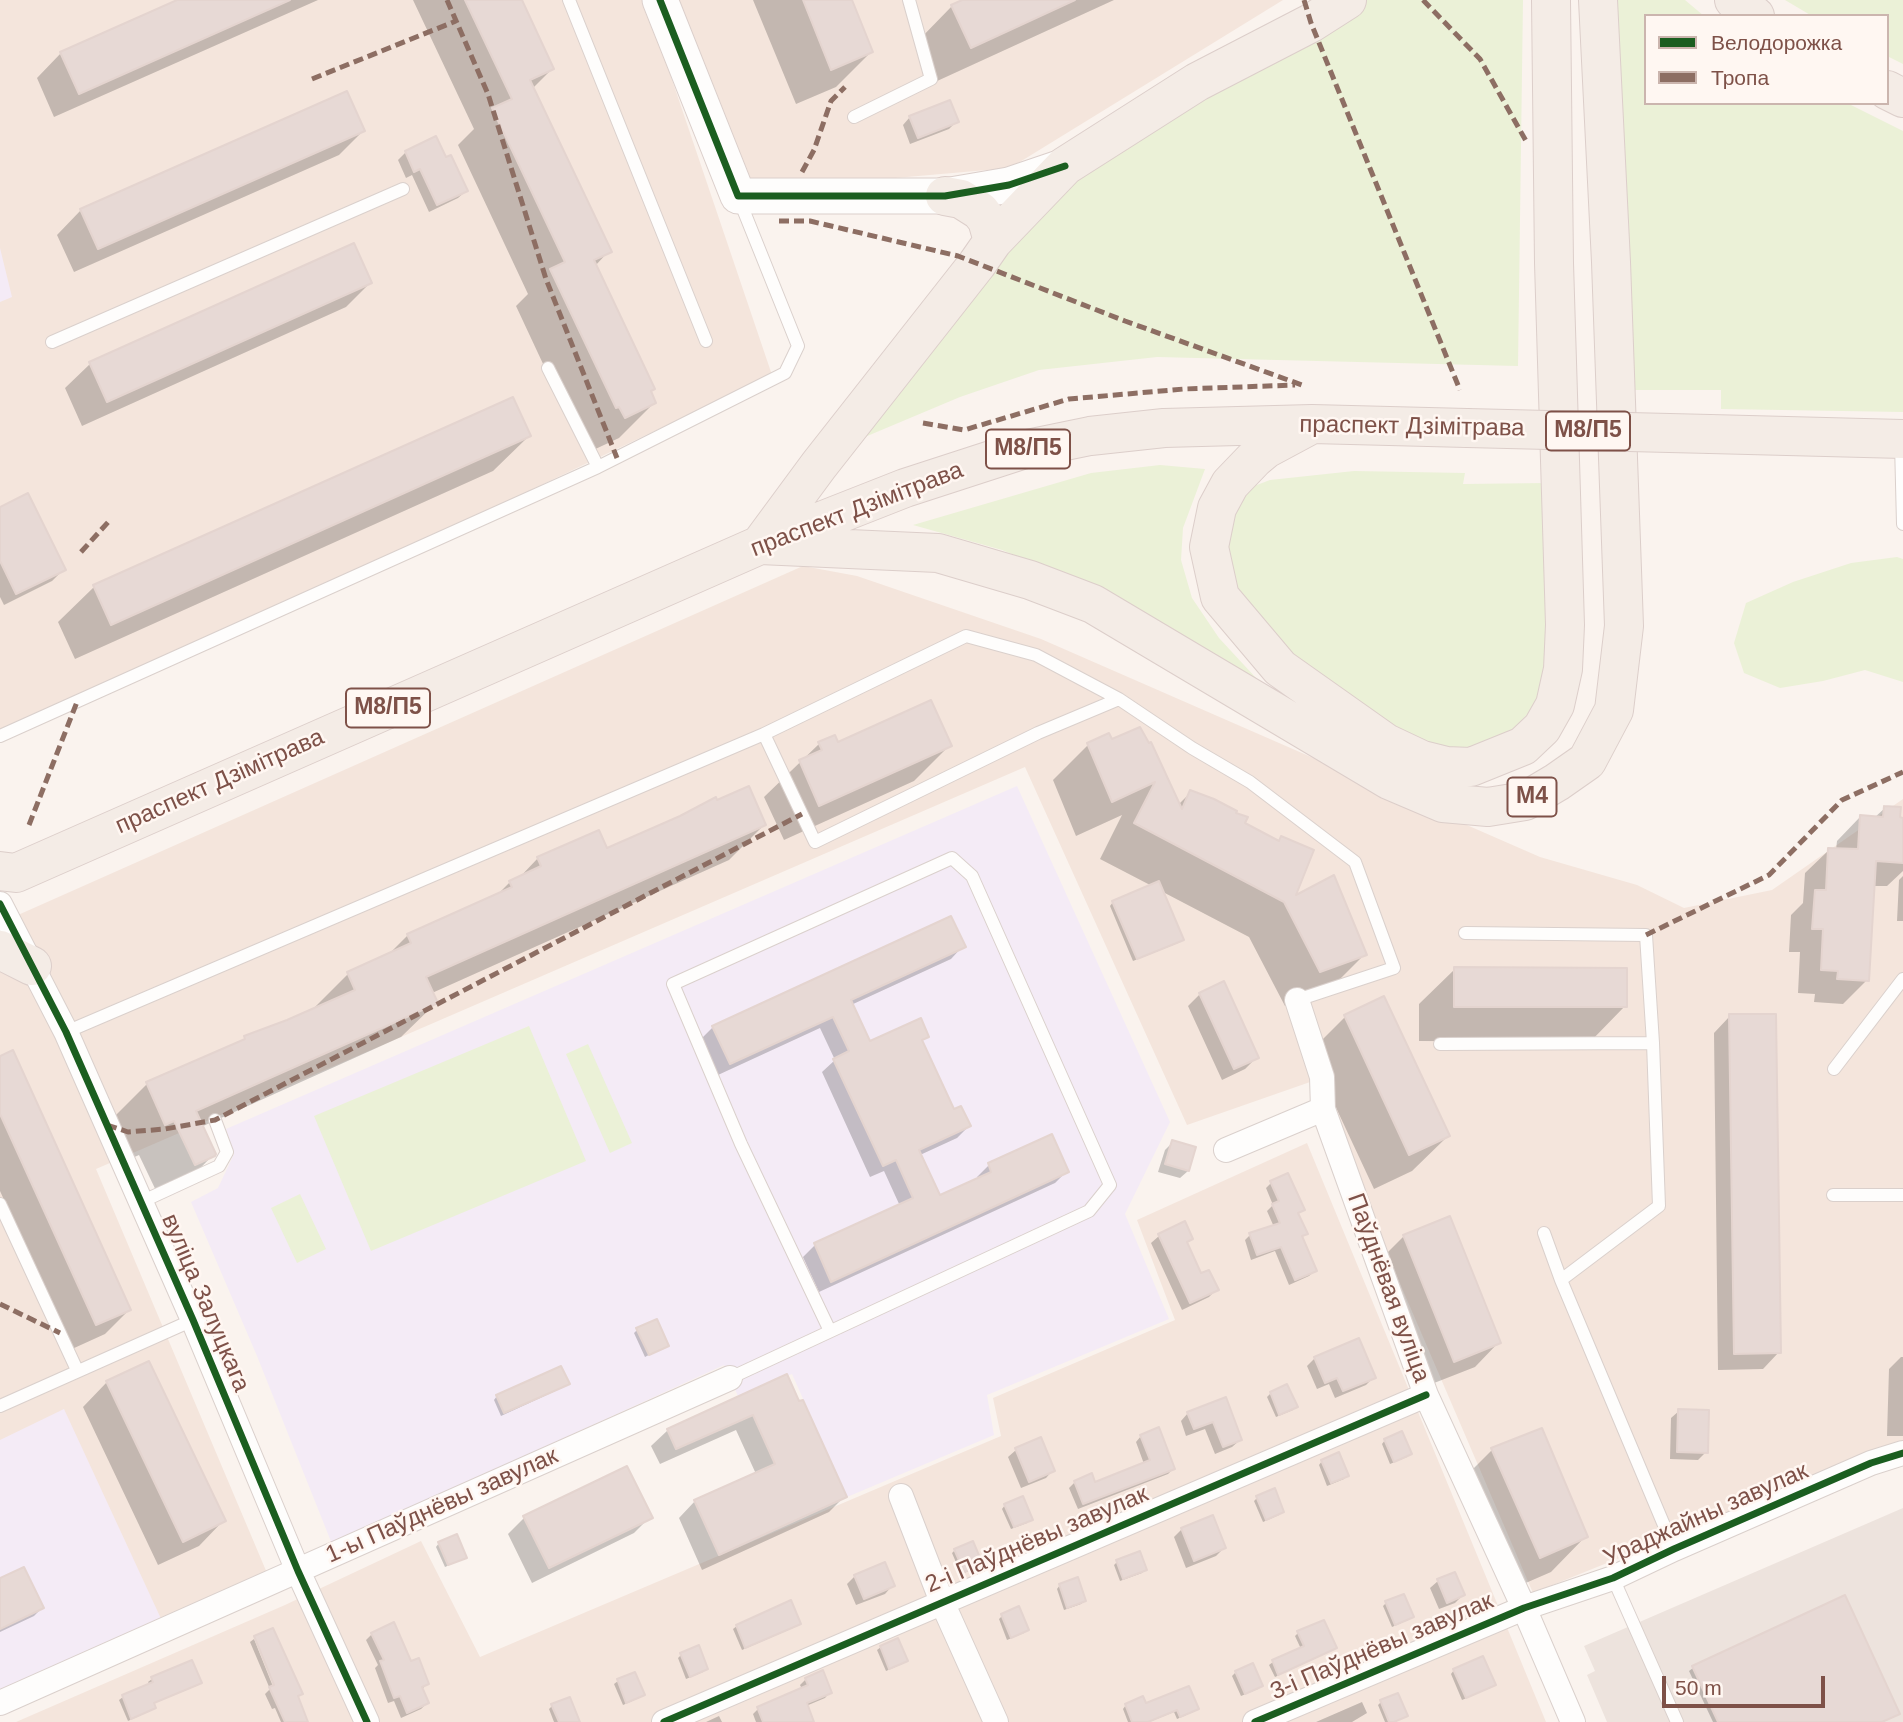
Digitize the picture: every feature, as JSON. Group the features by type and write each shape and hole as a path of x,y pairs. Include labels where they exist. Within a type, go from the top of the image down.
{"main road":[{"path":"760,545 993,241 1065,166 1197,82 1311,23 1347,0"},
{"name":"М4","path":"1312,424 1266,449 1254,459 1230,484 1217,508 1209,547 1220,597 1280,668 1387,743 1422,760 1446,766 1471,767 1523,746 1542,728 1555,705 1563,668 1565,625 1554,263 1551,0"},
{"name":"М4","path":"760,545 938,553 1030,580 1093,604 1389,780 1443,803 1488,807 1525,801 1587,761 1614,710 1625,626 1598,0"},
{"path":"1734,0 1752,14"},
{"path":"945,196 961,199 980,211 991,231 993,241"},
{"path":"1554,263 1611,262"},
{"name":"праспект Дзімітрава","path":"4,885 760,545 905,488 1022,450 1090,436 1164,428 1312,424 1902,439"}],"street":[{"path":"660,0 738,196 945,196 1009,185 1065,166"},
{"name":"вуліца Залуцкага","path":"4,885 16,958 66,1032 193,1320 298,1571 366,1722"},
{"name":"Паўднёвая вуліца","path":"1297,1000 1322,1077 1323,1109 1426,1395 1573,1722"},
{"path":"1226,1150 1323,1109"},
{"name":"1-ы Паўднёвы завулак","path":"0,1703 730,1377"},
{"name":"2-і Паўднёвы завулак","path":"664,1722 1426,1395"},
{"name":"Ураджайны завулак","path":"1524,1608 1613,1578 1871,1463 1903,1453"},
{"path":"901,1496 942,1602 996,1722"},
{"name":"3-і Паўднёвы завулак","path":"1255,1722 1524,1608"}],"lane":[{"path":"569,0 706,341"},
{"path":"854,117 931,79 909,0"},
{"path":"52,342 403,189"},
{"path":"0,736 598,467 785,373 798,346 738,196"},
{"path":"548,368 598,467"},
{"path":"1902,439 1903,524"},
{"path":"66,1032 764,734 966,636 1036,655 1119,699 1192,748 1250,782 1355,862 1394,968 1297,1000"},
{"path":"764,734 815,842 1038,733 1119,699"},
{"path":"730,1377 830,1331 1089,1211 1110,1185 972,876 952,858 673,984 741,1144 830,1331"},
{"path":"1465,933 1646,935 1659,1206 1561,1280"},
{"path":"1834,1069 1903,979"},
{"path":"1440,1044 1653,1043"},
{"path":"141,1202 219,1166 227,1152 215,1120"},
{"path":"1833,1195 1903,1195"},
{"path":"0,1204 77,1370"},
{"path":"1544,1233 1561,1280 1675,1549"},
{"path":"0,1406 193,1320"},
{"path":"1613,1578 1677,1722"}],"shaded area":[{"path":"0,0 645,0 772,375 0,743"},
{"path":"679,0 1283,0 1010,168 746,191"},
{"path":"0,248 12,297 0,302"},
{"path":"803,566 857,576 1041,639 1540,857 1637,885 1684,908 1772,890 1903,799 1903,1443 1533,1593 1313,1081 1187,1125 1025,767 96,1169 267,1573 0,1686 0,923"},
{"path":"1017,786 1170,1122 1125,1214 1169,1319 987,1395 994,1435 847,1497 792,1374 738,1396 724,1365 332,1544 257,1356 191,1202 218,1188 234,1154 226,1129"},
{"path":"1307,1143 1546,1722 16,1722 285,1605 421,1541 480,1657 1001,1436 993,1398 1175,1320 1137,1220"},
{"path":"64,1409 163,1623 0,1693 0,1440"},
{"path":"1903,1508 1903,1722 1607,1722 1587,1675 1595,1671 1584,1646"}],"green space":[{"path":"1362,0 1523,0 1518,366 1157,357 1039,370 960,397 853,442 1076,170"},
{"path":"1613,0 1685,0 1702,14 1644,14 1644,105 1851,105 1903,131 1903,412 1721,409 1721,390 1630,390"},
{"path":"1785,0 1903,0 1903,64 1889,57 1889,14 1809,14"},
{"path":"1160,465 1205,469 1183,528 1181,560 1192,598 1219,638 1269,692 1101,591 1002,550 913,525 1091,473"},
{"path":"1354,471 1465,473 1463,484 1547,483 1546,682 1530,711 1509,735 1474,750 1441,753 1384,731 1253,630 1221,561 1233,511 1249,488 1270,480"},
{"path":"1897,557 1903,559 1903,682 1865,670 1780,688 1744,673 1734,643 1746,603 1793,582 1851,563"},
{"path":"529,1026 586,1161 371,1251 314,1116"},
{"path":"588,1044 632,1143 610,1153 566,1054"},
{"path":"300,1194 326,1249 297,1263 271,1208"}],"building":[{"path":"177,0 290,0 79,94 60,52"},
{"path":"465,0 522,0 554,69 530,80 612,252 594,260 655,389 651,391 656,403 625,418 619,407 616,408 550,269 565,262 492,108 512,99"},
{"path":"803,0 852,0 873,52 831,70"},
{"path":"962,0 1075,0 971,48 951,5"},
{"path":"347,91 365,131 98,249 80,209"},
{"path":"950,100 959,122 918,138 909,116"},
{"path":"436,136 446,157 451,155 468,191 437,205 420,169 414,172 405,151"},
{"path":"354,243 372,283 107,402 89,362"},
{"path":"513,397 531,436 111,625 93,585"},
{"path":"28,493 66,570 16,594 0,561 0,507"},
{"path":"931,700 952,746 819,806 799,760 822,750 818,742 835,735 838,742"},
{"path":"1140,727 1149,743 1151,742 1182,809 1190,790 1248,817 1245,823 1279,841 1281,836 1314,850 1296,895 1334,875 1367,955 1320,972 1284,902 1134,823 1155,782 1112,802 1087,743 1109,733 1112,739"},
{"path":"749,786 766,825 426,977 438,1003 196,1111 215,1156 195,1165 174,1121 165,1125 146,1082 245,1039 244,1036 355,990 347,972 411,943 407,934 512,887 509,881 541,866 537,857 599,830 607,848 716,797 717,800"},
{"path":"1884,806 1901,807 1903,863 1876,861 1869,981 1837,979 1838,971 1821,970 1823,929 1812,929 1815,890 1826,890 1828,848 1858,849 1860,815 1883,817"},
{"path":"1159,881 1184,940 1137,959 1112,901"},
{"path":"951,916 966,947 851,1000 870,1041 921,1018 929,1037 922,1040 954,1109 961,1106 971,1126 919,1150 940,1195 991,1172 988,1163 1052,1134 1069,1172 831,1282 814,1243 913,1198 896,1160 883,1166 833,1059 849,1051 833,1017 730,1064 712,1026"},
{"path":"1454,967 1627,968 1627,1007 1454,1007"},
{"path":"1224,981 1259,1058 1234,1069 1199,993"},
{"path":"1384,996 1450,1136 1409,1155 1344,1015"},
{"path":"1729,1014 1776,1014 1781,1353 1734,1354"},
{"path":"13,1050 131,1310 96,1325 0,1114 0,1056"},
{"path":"1172,1140 1196,1147 1189,1171 1165,1164"},
{"path":"1288,1173 1305,1210 1298,1213 1308,1234 1302,1236 1317,1271 1295,1280 1281,1247 1257,1255 1249,1233 1280,1223 1272,1204 1279,1201 1270,1181"},
{"path":"1450,1216 1501,1343 1454,1362 1403,1235"},
{"path":"1185,1221 1193,1239 1187,1242 1201,1273 1209,1270 1219,1290 1190,1303 1158,1234"},
{"path":"657,1319 669,1346 649,1355 636,1328"},
{"path":"1359,1338 1376,1378 1343,1391 1337,1378 1325,1383 1314,1357"},
{"path":"149,1361 226,1521 183,1542 106,1381"},
{"path":"561,1366 570,1384 504,1413 496,1395"},
{"path":"787,1374 799,1401 803,1400 847,1497 719,1555 694,1500 775,1464 753,1415 676,1449 667,1429"},
{"path":"1287,1384 1298,1407 1279,1415 1270,1392"},
{"path":"1226,1397 1242,1440 1223,1447 1213,1422 1194,1429 1187,1412"},
{"path":"1678,1409 1709,1410 1708,1453 1677,1452"},
{"path":"1159,1427 1175,1469 1083,1504 1074,1481 1092,1473 1095,1482 1150,1460 1140,1435"},
{"path":"1542,1428 1588,1537 1540,1558 1491,1448"},
{"path":"1402,1431 1412,1454 1394,1462 1384,1439"},
{"path":"1041,1437 1055,1471 1029,1482 1015,1448"},
{"path":"1339,1452 1349,1476 1331,1483 1321,1460"},
{"path":"627,1466 653,1518 549,1568 523,1516"},
{"path":"1275,1488 1284,1512 1266,1520 1256,1496"},
{"path":"1023,1496 1033,1520 1014,1527 1004,1504"},
{"path":"1213,1515 1226,1548 1194,1561 1181,1528"},
{"path":"457,1534 467,1558 448,1565 438,1542"},
{"path":"973,1541 983,1565 964,1572 954,1549"},
{"path":"1140,1551 1147,1570 1123,1579 1116,1560"},
{"path":"885,1562 895,1586 864,1599 854,1575"},
{"path":"24,1567 44,1608 0,1629 0,1578"},
{"path":"1455,1572 1465,1595 1447,1603 1437,1579"},
{"path":"1078,1577 1086,1601 1067,1608 1059,1584"},
{"path":"1404,1594 1414,1617 1395,1625 1385,1601"},
{"path":"1845,1595 1900,1714 1882,1722 1718,1722 1692,1666"},
{"path":"791,1600 801,1624 745,1648 736,1625"},
{"path":"1019,1606 1029,1630 1011,1638 1001,1614"},
{"path":"1324,1620 1337,1648 1278,1675 1272,1660 1304,1646 1297,1631"},
{"path":"394,1622 411,1661 419,1658 429,1684 422,1687 429,1703 407,1713 400,1696 394,1698 380,1661 384,1660 371,1633"},
{"path":"273,1628 303,1694 298,1696 308,1722 285,1722 269,1687 274,1685 254,1636"},
{"path":"898,1638 908,1661 889,1669 880,1646"},
{"path":"699,1645 708,1669 690,1677 680,1653"},
{"path":"1483,1656 1496,1685 1466,1698 1453,1669"},
{"path":"192,1660 202,1683 154,1703 156,1708 131,1719 122,1695 153,1682 151,1677"},
{"path":"1253,1663 1263,1686 1245,1694 1235,1671"},
{"path":"823,1670 832,1693 807,1703 814,1722 763,1722 757,1707 808,1685 805,1678"},
{"path":"635,1672 645,1695 626,1703 617,1679"},
{"path":"1189,1686 1199,1709 1180,1717 1177,1710 1148,1722 1132,1722 1125,1704 1143,1696 1146,1703"},
{"path":"1398,1693 1408,1716 1389,1722 1380,1700"},
{"path":"570,1697 580,1722 559,1722 551,1704"}],"marked path":[{"path":"447,0 488,94 546,279 617,458"},
{"path":"1304,0 1460,390"},
{"path":"1423,0 1480,59 1526,141"},
{"path":"312,79 456,21"},
{"path":"802,172 814,150 831,101 845,87"},
{"path":"779,221 810,221 958,256 1125,321 1302,385"},
{"path":"923,423 964,430 1069,399 1184,389 1295,385"},
{"path":"81,552 111,519"},
{"path":"29,825 77,702"},
{"path":"1646,935 1769,875 1842,800 1903,772"},
{"path":"107,1125 128,1132 215,1120 802,814"},
{"path":"0,1304 60,1333"}],"cycle path":[{"path":"660,0 738,196 945,196 1009,185 1065,166"},
{"path":"0,904 66,1032 193,1320 298,1571 367,1722"},
{"path":"664,1722 1426,1395"},
{"path":"1255,1722 1524,1608 1613,1578 1871,1463 1903,1453"}]}
